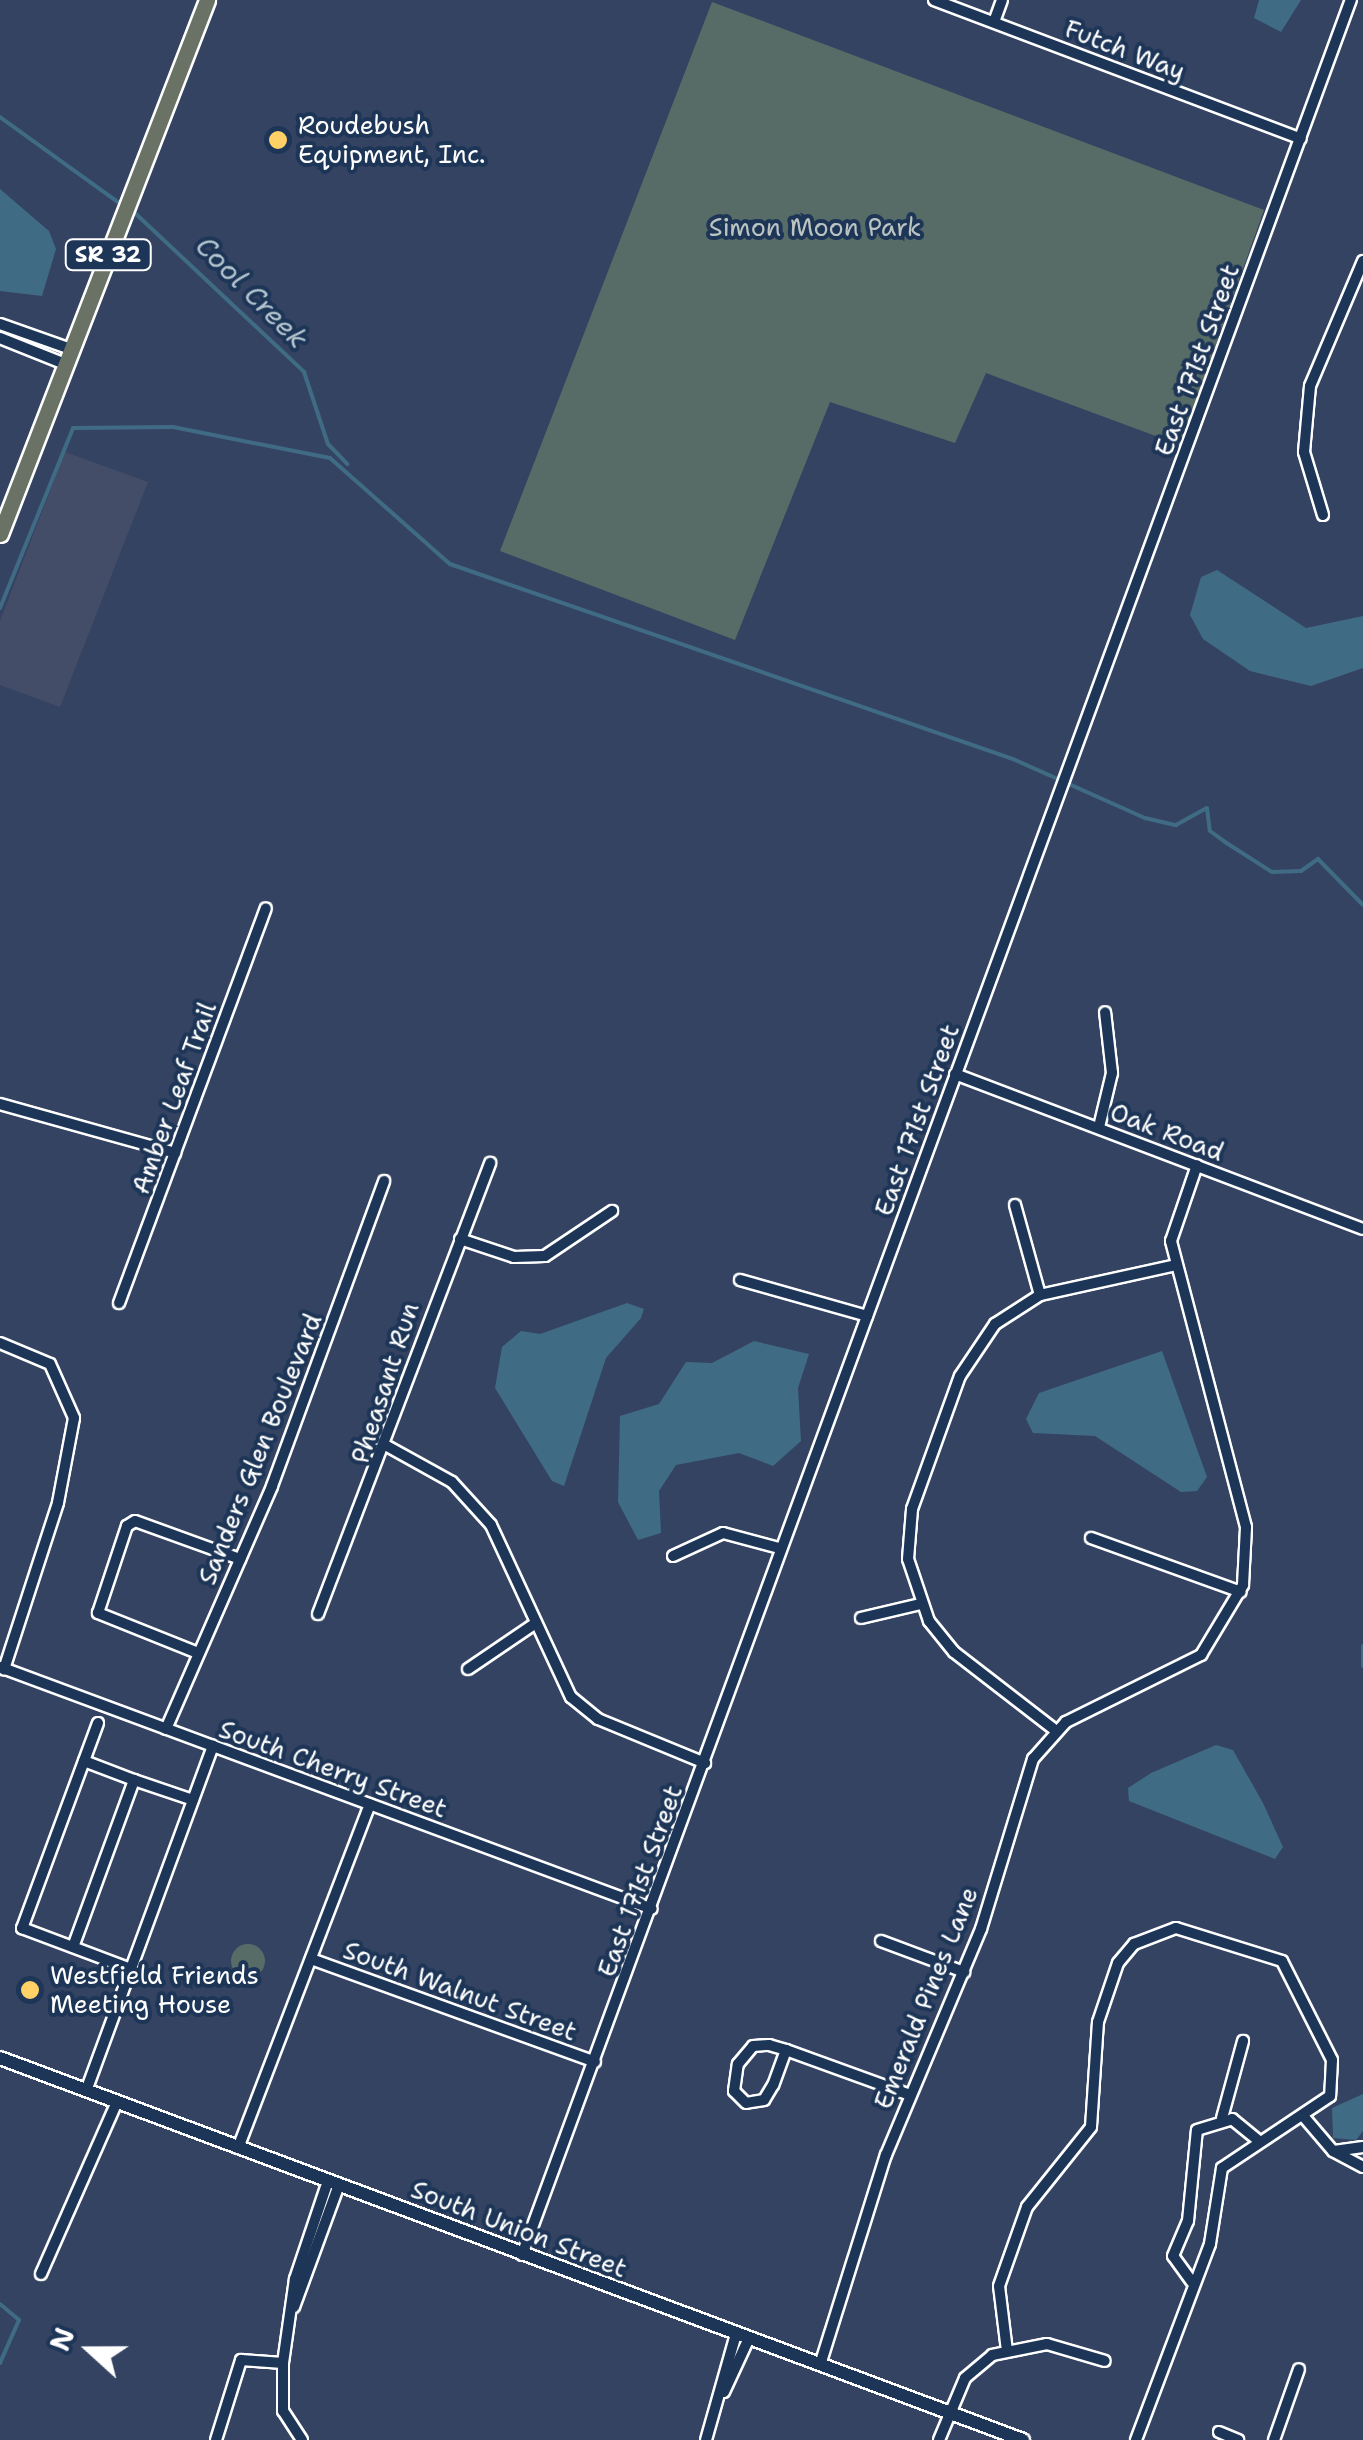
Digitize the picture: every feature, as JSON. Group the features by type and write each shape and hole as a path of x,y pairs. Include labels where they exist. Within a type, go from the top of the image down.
{"main road":[{"name":"SR 32","path":"0,534 207,0"}],"street":[{"name":"Futch Way","path":"934,0 1301,138"},
{"path":"994,22 1002,0"},
{"name":"East 171st Street","path":"522,2255 1351,0"},
{"path":"1323,515 1304,452 1310,386 1363,261"},
{"path":"0,324 68,356"},
{"path":"0,338 68,356"},
{"name":"Amber Leaf Trail","path":"119,1302 266,908"},
{"path":"1099,1127 1112,1073 1104,1012"},
{"name":"Oak Road","path":"955,1074 1363,1229"},
{"path":"0,1104 175,1153"},
{"name":"Pheasant Run","path":"318,1614 387,1446 490,1164"},
{"path":"1176,1265 1040,1296 995,1324 960,1376 910,1522 920,1604 954,1652 1055,1730 1187,1666 1222,1631 1241,1592 1246,1527 1176,1265 1173,1228 1197,1165"},
{"name":"Sanders Glen Boulevard","path":"166,1729 240,1559 384,1181"},
{"path":"1015,1205 1040,1296"},
{"path":"460,1238 514,1257 544,1256 612,1211"},
{"path":"740,1280 867,1316"},
{"path":"0,1343 50,1364 74,1418 2,1668"},
{"path":"387,1446 438,1472 477,1506 533,1625 582,1708 705,1763"},
{"path":"198,1653 98,1613 128,1524 240,1559"},
{"path":"673,1556 723,1533 779,1548"},
{"path":"1091,1538 1241,1592"},
{"path":"862,1618 920,1604"},
{"path":"468,1669 533,1625"},
{"name":"South Cherry Street","path":"2,1668 652,1909"},
{"path":"98,1722 22,1928 130,1969"},
{"name":"Emerald Pines Lane","path":"820,2365 910,2096 964,1972 1025,1778 1055,1730"},
{"path":"86,2091 213,1746"},
{"path":"84,1761 193,1800"},
{"path":"73,1948 134,1780"},
{"path":"238,2148 370,1804"},
{"path":"1007,2350 999,2286 1027,2206 1091,2127 1098,2022 1126,1952 1164,1930 1187,1929 1289,1966 1335,2080 1304,2117 1258,2140 1222,2168 1210,2244 1192,2282 1136,2440"},
{"path":"881,1941 964,1972"},
{"name":"South Walnut Street","path":"311,1958 595,2062"},
{"path":"1192,2282 1173,2256 1188,2220 1192,2148 1198,2130 1222,2118 1243,2041"},
{"path":"786,2050 764,2100 737,2097 746,2051 786,2050 910,2096"},
{"name":"South Union Street","path":"0,2058 1023,2440"},
{"path":"41,2274 116,2102"},
{"path":"1304,2117 1333,2152 1363,2167"},
{"path":"1222,2118 1258,2140"},
{"path":"1333,2152 1363,2147"},
{"path":"302,2440 284,2412 283,2362 291,2313 334,2183"},
{"path":"706,2440 742,2336"},
{"path":"939,2440 972,2369 1007,2350 1047,2344 1104,2362"},
{"path":"216,2440 241,2360 283,2362"},
{"path":"1274,2440 1300,2369"},
{"path":"1218,2432 1238,2440"}],"shaded area":[{"path":"1259,0 1301,0 1281,32 1254,18"},
{"path":"0,189 49,231 56,249 42,296 0,291"},
{"path":"65,452 148,482 60,707 0,685 0,621"},
{"path":"1217,570 1306,628 1363,616 1363,668 1311,686 1250,671 1203,639 1190,615 1201,577"},
{"path":"627,1303 644,1309 641,1318 606,1358 564,1486 552,1481 495,1388 502,1347 521,1331 540,1334"},
{"path":"754,1341 809,1354 798,1388 801,1441 773,1466 739,1453 676,1465 659,1491 661,1533 638,1540 618,1502 620,1416 659,1404 686,1362 712,1363"},
{"path":"1162,1351 1207,1477 1197,1491 1181,1492 1095,1436 1033,1433 1026,1419 1039,1393"},
{"path":"1216,1745 1233,1750 1263,1803 1283,1847 1275,1859 1129,1801 1128,1788 1151,1773"},
{"path":"1363,2094 1363,2131 1356,2140 1333,2138 1332,2108"}],"green space":[{"name":"Simon Moon Park","path":"712,2 1264,210 1180,445 986,373 955,443 830,402 735,640 500,551"},
{"path":"248,1944 260,1949 265,1961 260,1973 248,1978 236,1973 231,1961 236,1949"}],"waterway":[{"name":"Cool Creek","path":"0,117 118,202"},
{"name":"Cool Creek","path":"136,214 304,372 328,444 347,464"},
{"path":"0,608 73,428 173,427 330,458 450,564 1013,759 1145,818 1176,825 1207,808 1210,831 1272,872 1301,871 1318,859 1363,905"},
{"path":"1363,1646 1363,1666"},
{"path":"0,2304 19,2320 0,2363"}],"place":[{"name":"Roudebush Equipment, Inc.","path":"278,140"},
{"name":"Westfield Friends Meeting House","path":"30,1990"}]}
